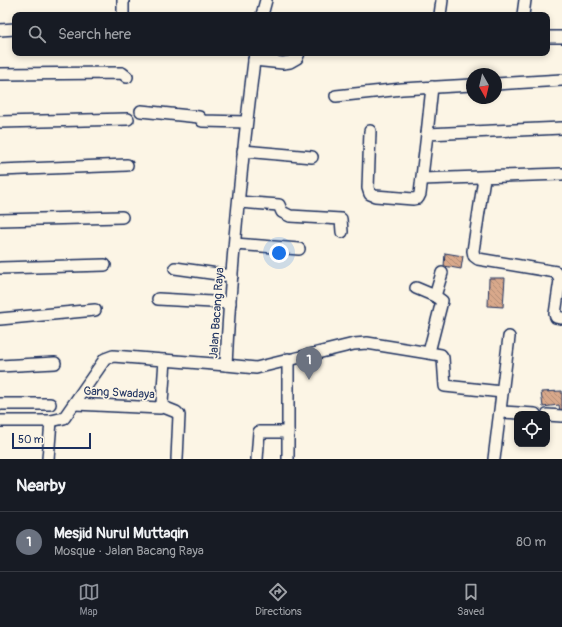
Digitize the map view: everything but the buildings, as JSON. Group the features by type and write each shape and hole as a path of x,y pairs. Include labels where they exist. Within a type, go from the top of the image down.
{"street":[{"path":"123,0 123,12"},
{"path":"263,12 266,0"},
{"path":"440,12 442,0"},
{"path":"523,12 525,0"},
{"path":"0,30 12,29"},
{"path":"550,37 562,37"},
{"path":"255,56 290,62 298,56"},
{"name":"Jalan Bacang Raya","path":"0,421 51,421 64,418 105,359 113,356 226,365 243,151 255,56"},
{"path":"0,74 122,73 127,77"},
{"path":"502,84 562,80"},
{"path":"336,96 466,85"},
{"path":"370,131 368,188 370,194 375,196 418,198 422,179 432,87"},
{"path":"140,111 199,117 202,121 246,122"},
{"path":"0,122 128,119"},
{"path":"427,134 562,128"},
{"path":"243,151 312,157"},
{"path":"0,170 128,165"},
{"path":"422,179 484,178 562,174"},
{"path":"484,178 474,256 478,259 556,272 560,280 555,315 556,317 562,318"},
{"path":"240,202 278,205 282,212 290,216 341,219 342,232"},
{"path":"0,220 122,217"},
{"path":"235,244 299,249"},
{"path":"0,268 105,265"},
{"path":"175,268 232,276"},
{"path":"435,296 442,273"},
{"path":"416,288 435,296 442,301 429,352"},
{"path":"158,299 230,303"},
{"path":"0,319 95,310"},
{"path":"494,459 502,412 502,392 509,337"},
{"path":"226,365 256,368 354,344 368,343 429,352 443,358 445,386 502,392"},
{"name":"Gang Swadaya","path":"75,404 157,409 161,406 165,360"},
{"path":"288,360 288,459"},
{"path":"0,366 55,363"},
{"path":"0,404 50,404"},
{"path":"161,406 176,412 179,416 177,459"},
{"path":"502,412 514,413"},
{"path":"550,415 562,416"},
{"path":"48,459 51,421"},
{"path":"257,459 259,432 288,432"}],"place":[{"name":"Mesjid Nurul Muttaqin","path":"309,380"}]}
